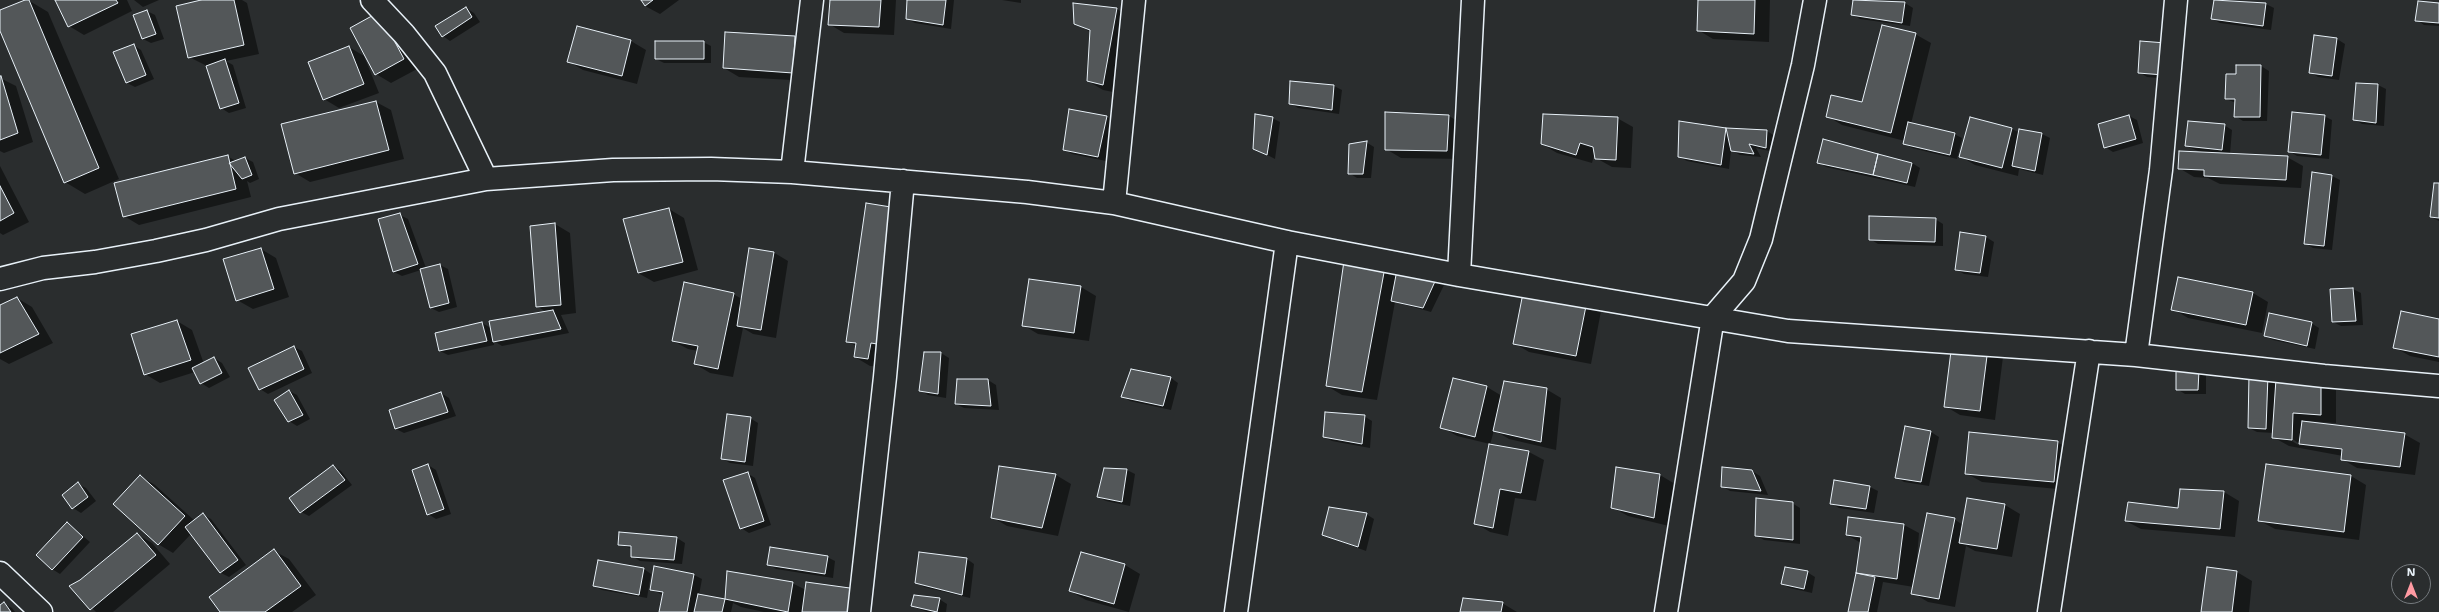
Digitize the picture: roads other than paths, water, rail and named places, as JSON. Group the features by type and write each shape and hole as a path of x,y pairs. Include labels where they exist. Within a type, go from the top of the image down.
{"street":[{"path":"372,0 404,34 435,73 486,179"},
{"path":"792,172 812,0"},
{"path":"1114,203 1134,0"},
{"path":"1460,275 1473,0"},
{"path":"1666,612 1713,317 1744,281 1761,239 1803,64 1815,0"},
{"path":"2136,355 2161,170 2176,0"},
{"path":"0,279 43,268 95,262 156,251 206,240 279,219 486,179 613,170 711,169 792,172 1027,192 1114,203 1287,242 1460,275 1795,332 2136,355 2324,376 2439,386"},
{"path":"858,612 886,377 903,181"},
{"path":"1236,612 1287,242"},
{"path":"2049,612 2089,352"},
{"path":"0,573 41,612"}]}
